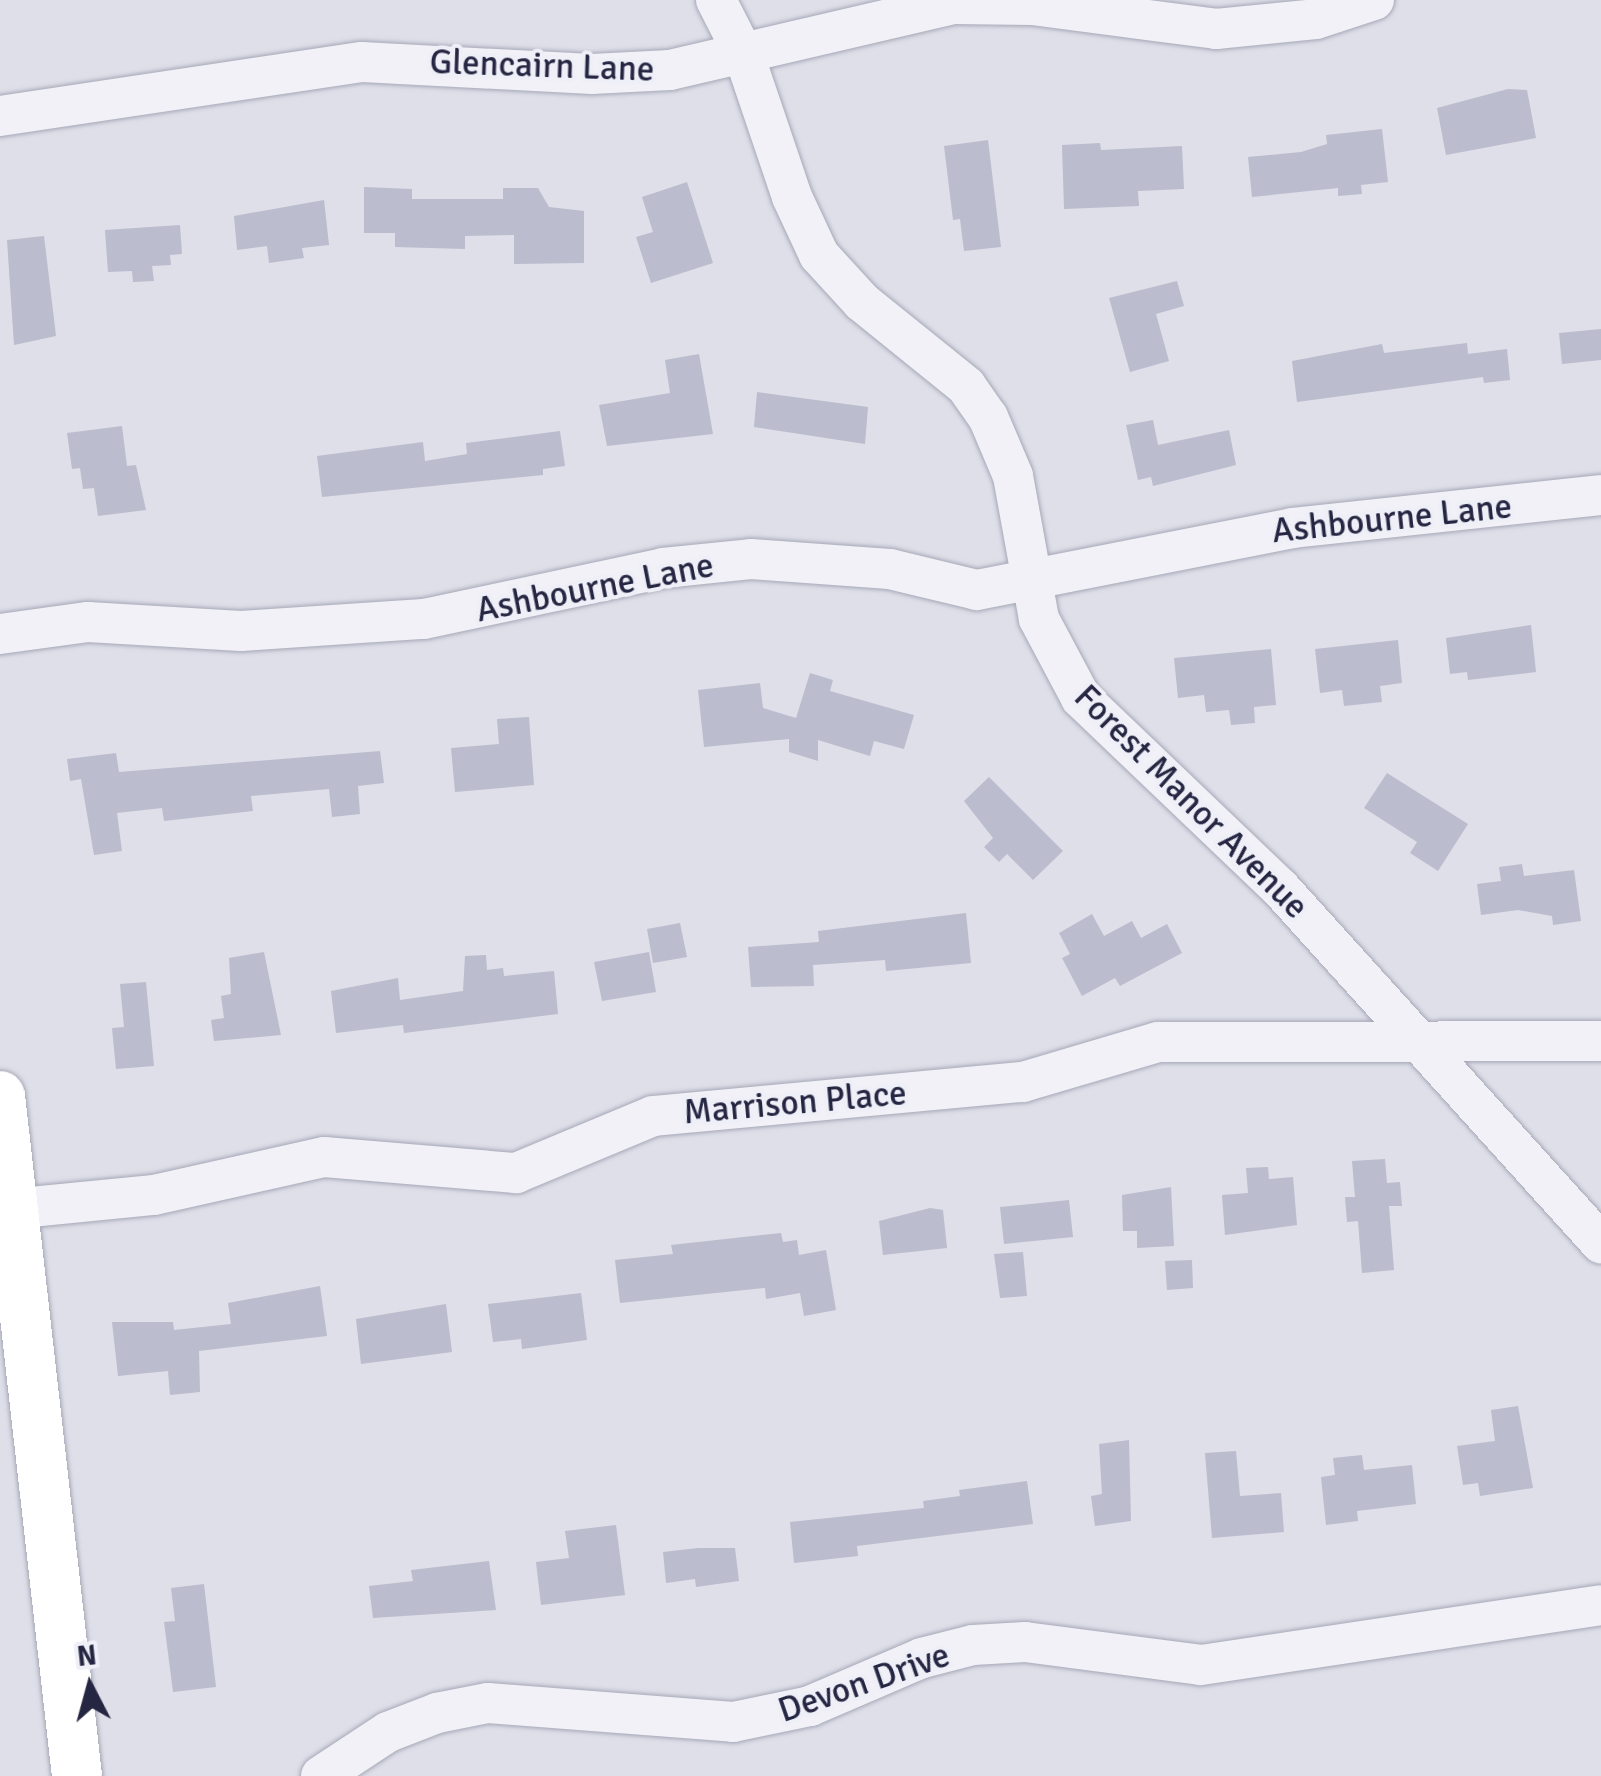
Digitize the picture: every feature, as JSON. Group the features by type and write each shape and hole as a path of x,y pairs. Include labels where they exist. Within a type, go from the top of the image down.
{"main road":[{"path":"0,1096 7,1209 77,1776"}],"street":[{"name":"Forest Manor Avenue","path":"716,0 744,55 792,198 819,255 862,302 966,386 988,417 1013,476 1030,578 1047,643 1081,698 1280,888 1601,1242"},
{"name":"Glencairn Lane","path":"0,116 347,64 644,73 744,55 900,12 952,4 1032,5 1216,29 1316,19 1374,0"},
{"name":"Ashbourne Lane","path":"0,634 88,622 241,630 408,621 490,609 662,568 751,560 890,569 977,590 1292,528 1601,495"},
{"name":"Marrison Place","path":"7,1209 154,1195 288,1162 348,1156 516,1173 652,1116 1023,1082 1158,1042 1601,1041"},
{"name":"Devon Drive","path":"321,1776 388,1732 437,1712 488,1704 733,1722 810,1706 922,1658 972,1645 1025,1642 1202,1665 1601,1605"}],"building":[{"path":"1508,89 1527,90 1536,138 1446,155 1437,108"},
{"path":"1382,129 1388,182 1361,185 1362,194 1338,196 1338,188 1252,197 1248,157 1301,152 1327,144 1326,135"},
{"path":"988,140 1001,247 964,251 960,219 953,220 944,146"},
{"path":"1100,143 1101,150 1182,146 1184,189 1138,191 1139,206 1064,209 1062,145"},
{"path":"687,182 713,263 651,283 636,237 653,232 642,197"},
{"path":"364,187 412,189 412,199 503,199 503,188 538,188 549,207 584,211 584,263 514,264 514,235 465,236 465,249 395,247 395,233 364,233"},
{"path":"324,200 329,245 302,248 304,258 269,263 267,246 237,250 234,216"},
{"path":"180,225 182,254 170,255 171,265 152,266 154,281 133,282 132,271 108,272 105,230"},
{"path":"44,236 56,336 14,345 7,240"},
{"path":"1177,281 1184,306 1156,314 1169,361 1130,372 1109,298"},
{"path":"1601,329 1601,360 1562,364 1559,333"},
{"path":"1467,343 1468,354 1507,349 1510,380 1484,383 1483,377 1297,402 1292,361 1382,344 1384,353"},
{"path":"699,354 713,434 607,446 599,405 670,393 665,360"},
{"path":"757,392 868,407 865,444 754,427"},
{"path":"1153,420 1158,445 1229,430 1236,465 1153,486 1151,477 1138,480 1126,425"},
{"path":"122,426 127,466 136,465 146,510 98,516 94,488 83,489 80,468 72,469 67,433"},
{"path":"560,431 565,466 543,469 543,475 322,497 317,456 423,442 425,461 467,454 466,443"},
{"path":"1531,625 1536,672 1468,680 1467,672 1450,674 1446,638"},
{"path":"1398,640 1402,683 1380,686 1382,702 1344,706 1342,690 1320,693 1315,649"},
{"path":"1271,649 1276,705 1254,707 1255,723 1231,725 1229,710 1206,712 1204,695 1178,698 1174,658"},
{"path":"810,673 833,680 830,691 914,715 904,749 874,741 870,756 818,740 818,761 789,752 789,739 704,747 698,690 760,683 763,708 796,718"},
{"path":"529,717 534,785 455,792 451,748 499,744 497,719"},
{"path":"380,751 384,783 358,786 360,814 332,817 329,789 251,796 253,811 164,821 162,808 117,813 122,851 94,855 81,779 70,781 67,759 116,753 119,772"},
{"path":"1387,773 1468,824 1438,871 1410,853 1417,842 1364,808"},
{"path":"989,777 1063,851 1033,880 1007,854 999,862 984,847 993,838 964,801"},
{"path":"1522,864 1524,876 1574,870 1581,921 1553,925 1552,916 1518,910 1481,915 1477,884 1501,881 1499,867"},
{"path":"966,913 971,963 886,971 885,960 813,965 814,986 751,987 748,947 819,942 818,931"},
{"path":"1092,914 1104,936 1132,921 1141,938 1167,924 1182,953 1120,986 1115,978 1082,996 1062,958 1070,954 1059,933"},
{"path":"680,923 687,957 653,963 647,929"},
{"path":"264,952 281,1035 214,1041 211,1020 224,1018 221,996 231,994 229,958"},
{"path":"649,952 656,992 602,1001 594,962"},
{"path":"486,955 487,970 503,968 504,976 554,971 558,1014 404,1033 403,1025 336,1033 331,991 398,978 400,1000 463,991 465,956"},
{"path":"146,982 154,1066 116,1069 112,1028 124,1027 120,984"},
{"path":"1385,1159 1387,1183 1400,1182 1402,1206 1389,1206 1394,1270 1362,1273 1358,1221 1347,1222 1345,1197 1355,1197 1352,1161"},
{"path":"1268,1167 1269,1179 1293,1177 1297,1225 1225,1235 1222,1195 1248,1193 1246,1168"},
{"path":"1171,1187 1174,1246 1137,1248 1137,1231 1123,1231 1122,1195"},
{"path":"1069,1200 1073,1237 1004,1244 1000,1207"},
{"path":"930,1208 943,1210 947,1248 883,1255 879,1221"},
{"path":"781,1233 783,1242 797,1240 799,1255 826,1250 836,1310 804,1316 800,1293 766,1299 765,1288 620,1303 615,1260 673,1254 671,1245"},
{"path":"1023,1252 1027,1296 1000,1298 994,1254"},
{"path":"1192,1260 1193,1288 1167,1290 1165,1261"},
{"path":"320,1286 327,1336 199,1351 200,1392 170,1395 168,1371 118,1376 112,1322 173,1322 174,1330 231,1324 228,1303"},
{"path":"581,1293 587,1340 522,1349 521,1339 493,1342 488,1304"},
{"path":"446,1304 452,1352 361,1364 356,1319"},
{"path":"1518,1406 1533,1488 1480,1496 1478,1483 1463,1485 1457,1446 1495,1441 1491,1410"},
{"path":"1129,1440 1131,1521 1095,1526 1091,1496 1102,1494 1099,1444"},
{"path":"1236,1451 1240,1496 1281,1493 1284,1532 1212,1538 1205,1453"},
{"path":"1362,1455 1364,1470 1412,1465 1416,1504 1357,1511 1358,1521 1326,1525 1321,1477 1335,1475 1333,1458"},
{"path":"1027,1481 1033,1524 857,1546 858,1556 794,1563 790,1522 924,1508 923,1501 960,1496 959,1490"},
{"path":"616,1525 625,1595 541,1605 536,1562 569,1558 565,1531"},
{"path":"735,1548 739,1581 696,1587 695,1579 666,1583 663,1552"},
{"path":"489,1561 496,1610 373,1618 369,1586 413,1581 411,1570"},
{"path":"204,1584 216,1687 173,1692 164,1622 175,1621 171,1588"}]}
